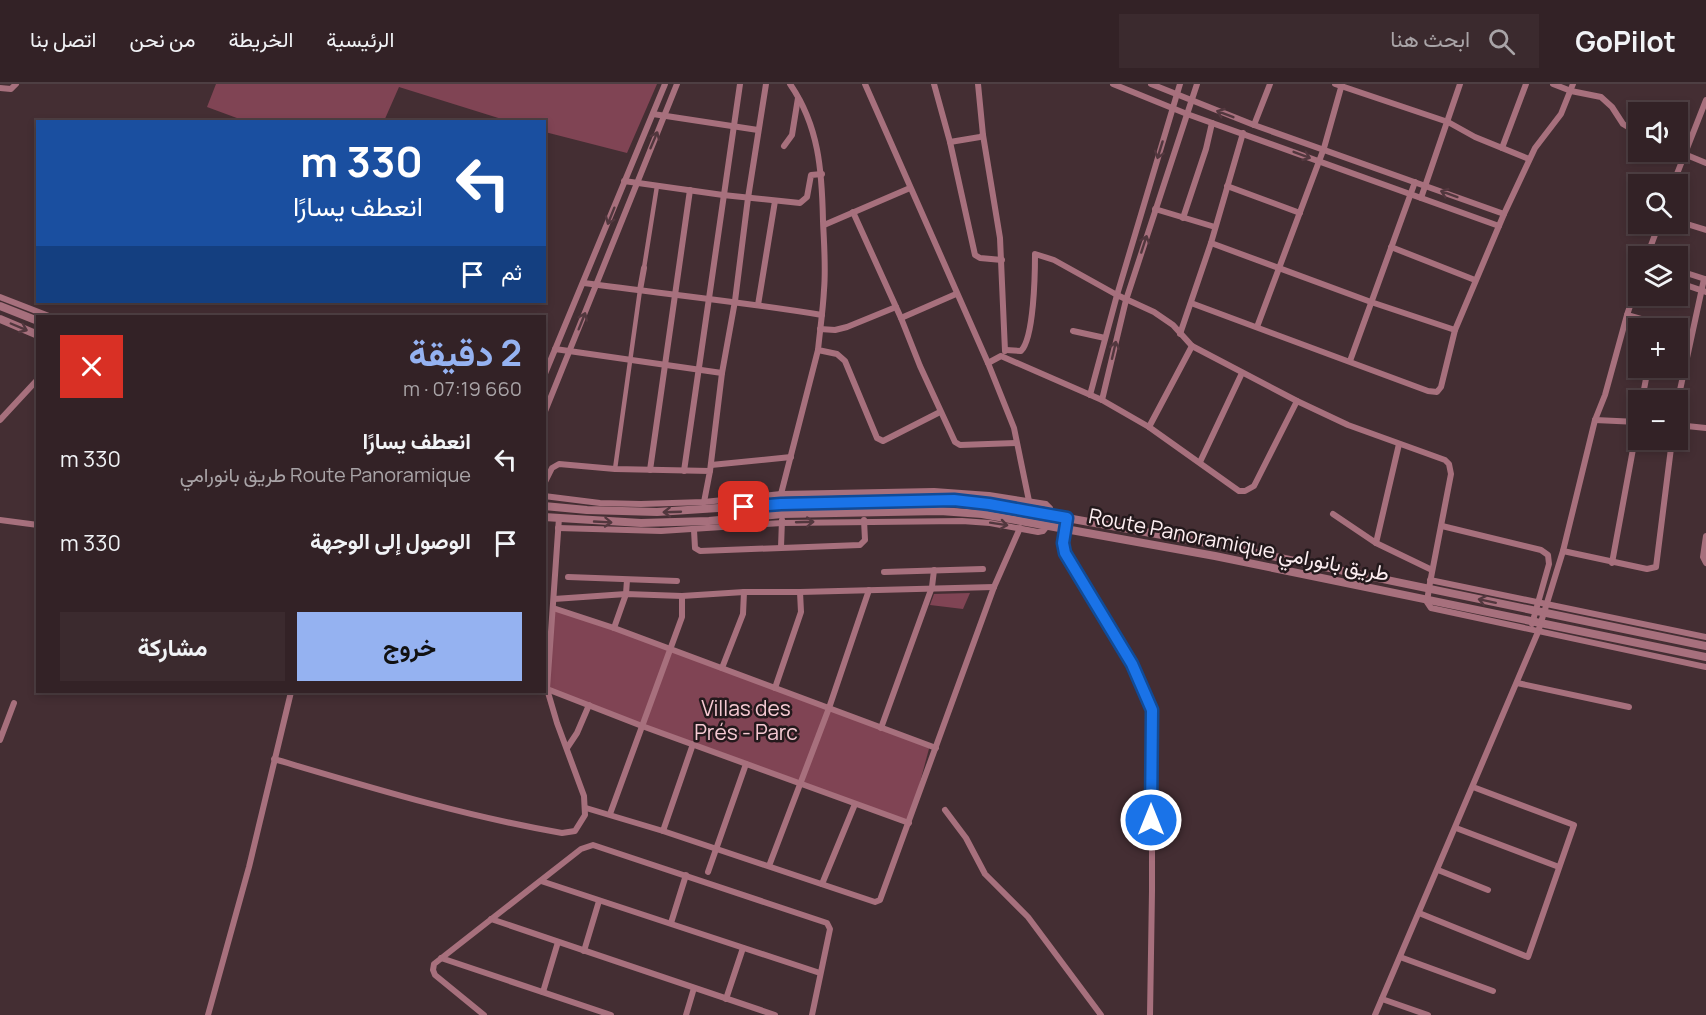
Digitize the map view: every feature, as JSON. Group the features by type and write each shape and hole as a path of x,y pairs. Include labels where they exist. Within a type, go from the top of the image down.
{"street":[{"path":"0,88 8,90 16,84"},
{"path":"546,371 665,84"},
{"path":"546,409 677,84"},
{"path":"684,471 741,84"},
{"path":"704,502 766,84"},
{"path":"781,547 781,494 818,350 824,288 822,174 813,130 805,108 790,84"},
{"path":"865,84 988,363 1014,428 1029,501"},
{"path":"934,84 950,142 975,255 980,258 1002,260"},
{"path":"978,84 983,135 1000,238 1006,350 1001,356 988,363"},
{"path":"1113,84 1187,114 1498,226"},
{"path":"1151,84 1254,125 1324,148 1504,214"},
{"path":"1090,395 1117,295 1180,84"},
{"path":"1102,400 1126,300 1197,84"},
{"path":"1254,125 1269,84"},
{"path":"1421,198 1460,84"},
{"path":"1502,148 1526,84"},
{"path":"1553,84 1572,87 1601,98 1612,107 1623,124 1628,127"},
{"path":"1257,327 1324,148 1339,85 1448,122 1475,137 1529,159"},
{"path":"1191,303 1428,391 1437,392 1441,387 1455,330 1498,226 1529,159 1562,114 1572,87"},
{"path":"784,146 792,135 798,97"},
{"path":"1688,145 1706,100"},
{"path":"653,114 758,130"},
{"path":"1183,218 1206,149 1212,123"},
{"path":"1180,334 1211,243 1243,133"},
{"path":"950,142 983,135"},
{"path":"1688,156 1706,163"},
{"path":"624,181 748,198 804,202 807,197 809,177 813,174 822,174"},
{"path":"1350,361 1415,182"},
{"path":"615,469 657,186"},
{"path":"1227,186 1300,213"},
{"path":"824,225 910,188"},
{"path":"650,470 690,190"},
{"path":"758,304 775,201"},
{"path":"1155,209 1215,228"},
{"path":"853,212 940,411 957,444 1016,443"},
{"path":"1688,224 1706,230"},
{"path":"1211,243 1371,302 1455,330"},
{"path":"1391,247 1475,280"},
{"path":"1006,350 1021,351 1027,340 1034,287 1035,254 1054,260 1165,319 1192,345 1242,373 1348,425 1441,458 1449,464 1451,474 1427,600 1429,606 1435,610 1530,630 1537,625 1706,667"},
{"path":"1680,390 1705,279 1688,274"},
{"path":"584,283 758,304 822,315"},
{"path":"1688,286 1703,291"},
{"path":"901,318 956,294"},
{"path":"0,297 46,315"},
{"path":"0,306 36,320"},
{"path":"1375,1015 1517,683 1537,625 1544,613 1563,551 1595,420 1605,395 1630,306"},
{"path":"820,329 835,330 847,327 896,307"},
{"path":"1627,315 1635,318"},
{"path":"0,319 36,334"},
{"path":"1073,331 1106,338"},
{"path":"1149,426 1192,345"},
{"path":"555,349 722,373"},
{"path":"818,350 837,354 845,361 877,438 880,440 883,441 940,411"},
{"path":"1001,356 1102,400 1149,426 1239,490 1250,489 1257,482 1297,401"},
{"path":"1200,462 1242,373"},
{"path":"0,420 36,381"},
{"path":"1595,420 1628,422"},
{"path":"1688,426 1706,428"},
{"path":"1376,543 1399,444"},
{"path":"1612,563 1633,450"},
{"path":"1563,551 1612,563 1647,569 1654,568 1657,565 1671,450"},
{"path":"546,480 552,468 559,464 615,469 684,471 791,457"},
{"path":"546,496 620,504 704,502 781,494 943,491 980,494 1048,505 1052,514"},
{"name":"Route Panoramique طريق بانورامي","path":"546,506 597,511 657,512 781,504 954,500 989,504 1430,584 1535,611 1706,646"},
{"name":"Route Panoramique طريق بانورامي","path":"546,517 621,523 661,523 782,514 961,512 1003,516 1427,600 1537,625 1706,657"},
{"path":"1333,514 1376,543 1432,570"},
{"path":"1067,518 1063,543 1065,553 1132,664 1152,710 1149,1015"},
{"path":"274,759 473,815 562,833 575,831 585,815 584,796 547,689 559,519"},
{"path":"0,520 36,525"},
{"path":"558,528 609,531 693,530 864,520 968,521 1040,532 1048,525"},
{"path":"693,530 695,548 699,551 862,545 865,540 864,520"},
{"path":"1442,526 1545,552 1550,559 1535,611 1537,625"},
{"path":"586,808 663,831 875,902 880,900 994,587 1020,528"},
{"path":"1706,536 1704,557 1706,563"},
{"path":"884,572 983,569"},
{"path":"881,728 932,587 934,570"},
{"path":"568,577 677,581"},
{"path":"614,628 626,594 627,580"},
{"path":"1430,584 1538,602 1706,637"},
{"path":"554,599 626,594 682,596 744,592 994,587"},
{"path":"769,866 829,708 869,590"},
{"path":"722,668 743,614 744,592"},
{"path":"776,688 801,612 800,592"},
{"path":"610,814 682,616 682,596"},
{"path":"563,612 564,598"},
{"path":"553,608 614,628 936,748"},
{"path":"1517,683 1629,707"},
{"path":"547,689 909,824"},
{"path":"208,1015 249,867 291,693"},
{"path":"0,740 14,703"},
{"path":"567,748 577,733 589,705"},
{"path":"663,831 693,744"},
{"path":"708,872 746,764"},
{"path":"1419,913 1528,957 1574,825 1473,787"},
{"path":"822,884 855,804"},
{"path":"945,810 966,838 985,874 1028,917 1101,1015"},
{"path":"1456,828 1559,867"},
{"path":"484,1015 435,975 433,967 441,958 581,849 590,845 827,923 830,929 812,1015"},
{"path":"1438,870 1488,890"},
{"path":"671,923 686,875"},
{"path":"541,881 820,973"},
{"path":"584,951 600,901"},
{"path":"491,919 775,1015"},
{"path":"543,992 558,942"},
{"path":"726,999 743,948"},
{"path":"1400,957 1494,991"},
{"path":"441,958 599,1013 611,1015"},
{"path":"686,1015 694,988"},
{"path":"1382,999 1428,1015"}],"green space":[{"path":"216,84 657,84 627,153 546,132 546,120 505,120 399,87 384,120 242,120 207,107"},
{"path":"970,593 963,609 930,605 934,594"},
{"name":"Villas des Prés - Parc","path":"553,608 930,745 909,823 547,689"}],"route":[{"path":"744,507 954,500 1067,518 1063,543 1065,553 1132,664 1152,710 1151,820"}]}
